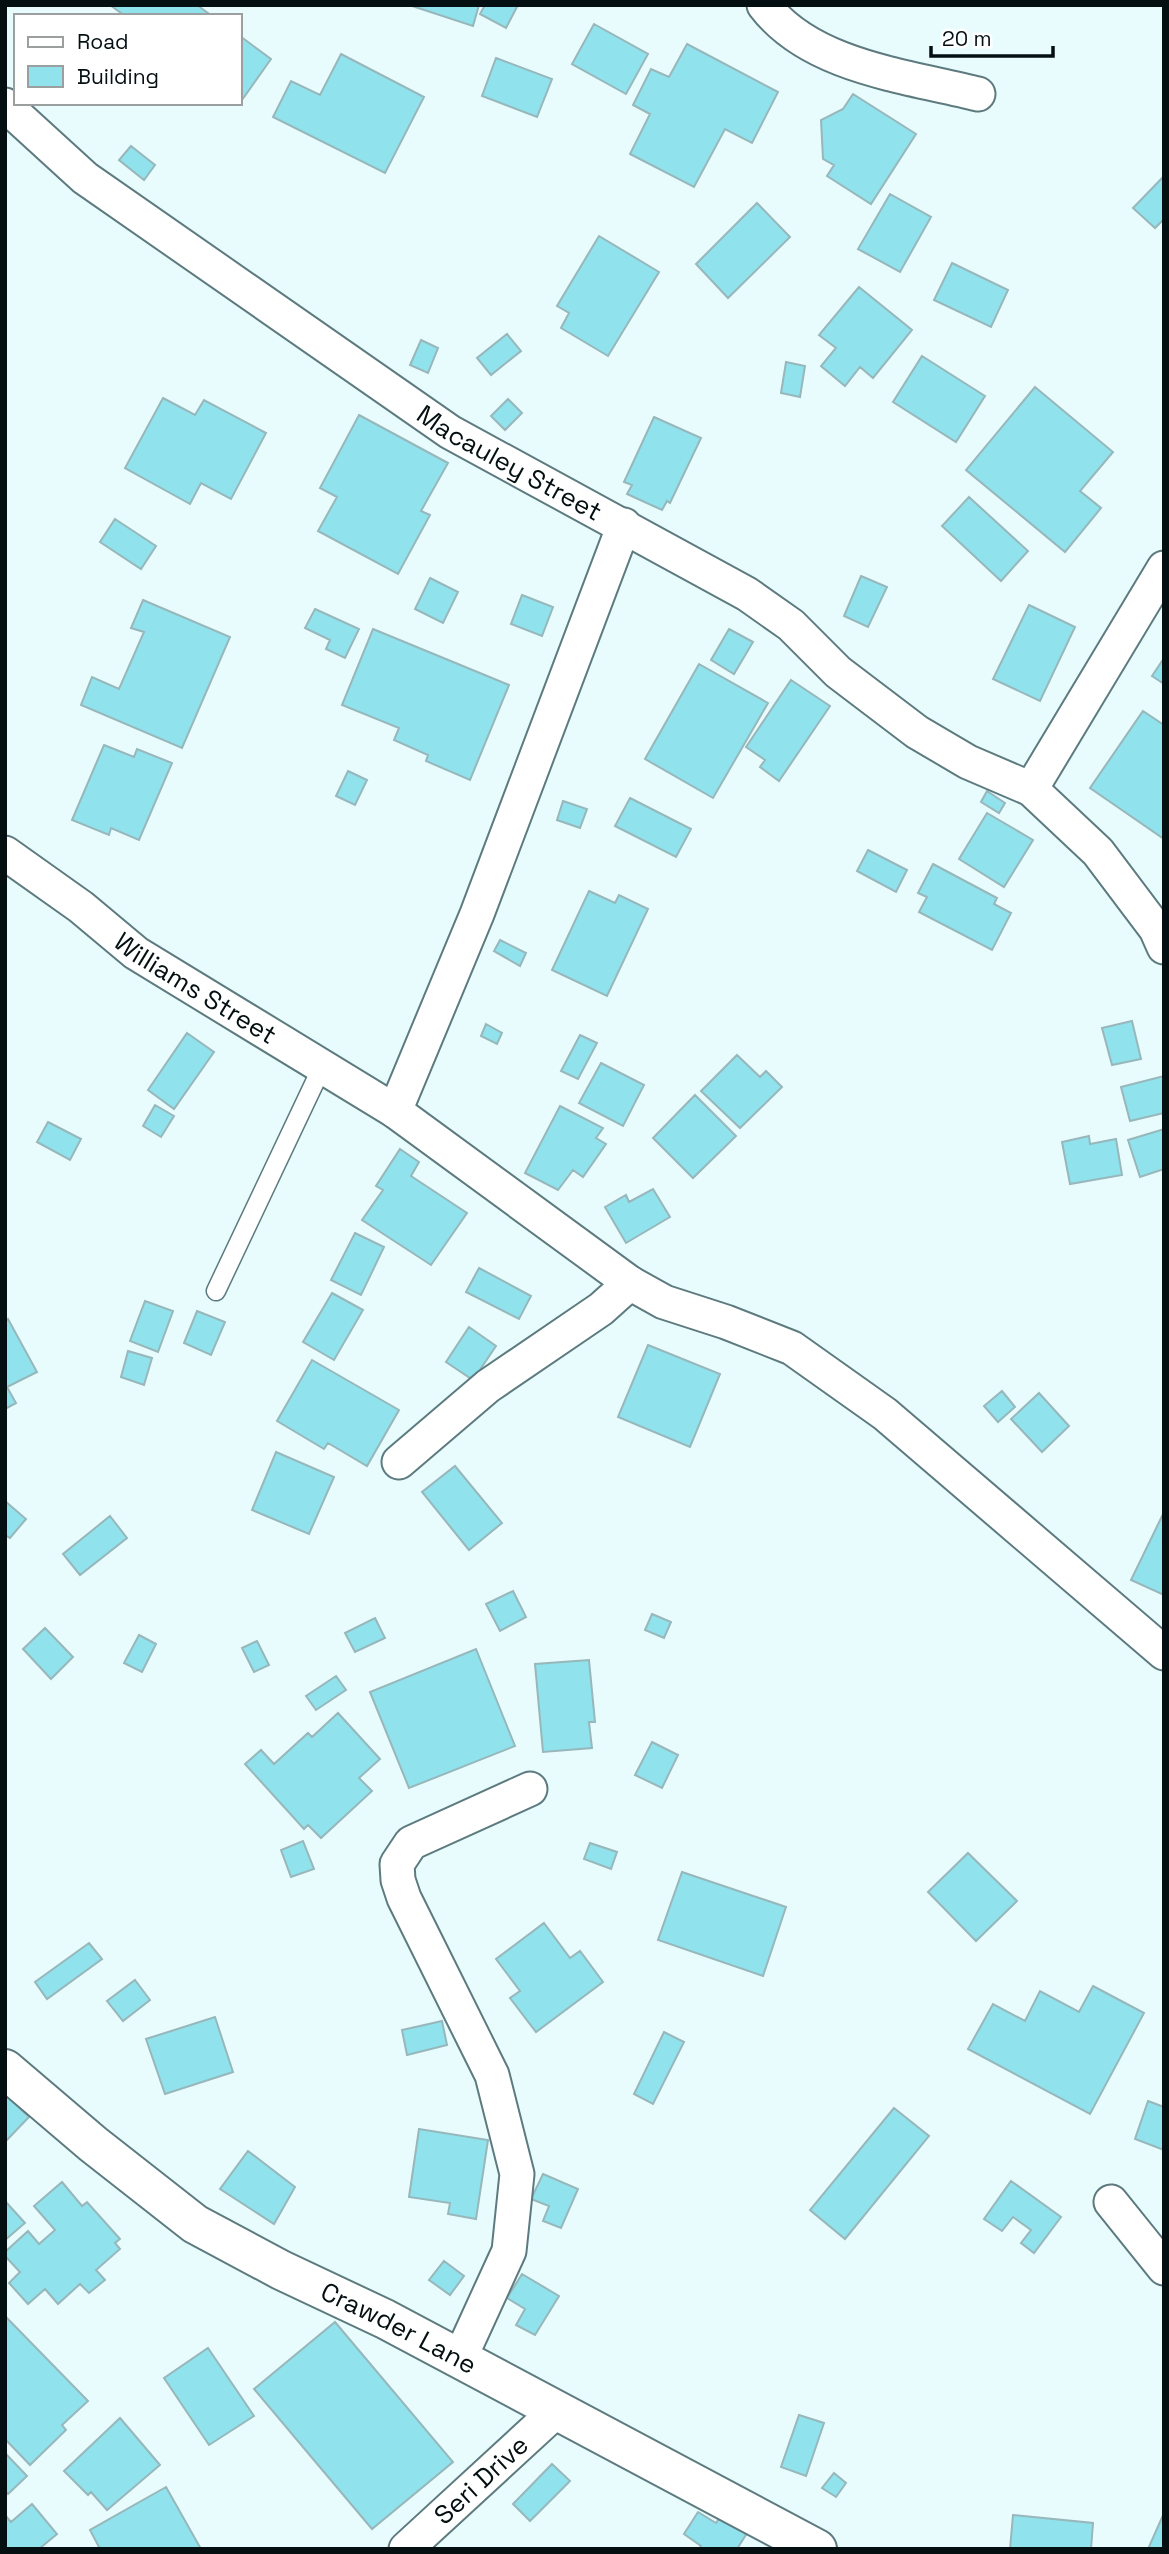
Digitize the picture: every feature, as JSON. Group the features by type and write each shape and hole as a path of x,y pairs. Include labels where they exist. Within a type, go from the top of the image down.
{"street":[{"path":"764,5 774,18 812,45 844,61 978,94"},
{"name":"Macauley Street","path":"5,105 85,178 450,432 747,594 791,625 838,672 917,732 968,762 1031,789"},
{"path":"396,1111 477,914 624,525"},
{"path":"1164,568 1031,789 1098,852 1157,929 1164,947"},
{"name":"Williams Street","path":"5,853 81,907 136,953 396,1111 630,1283 664,1302 726,1322 792,1348 885,1413 1164,1653"},
{"path":"399,1462 488,1386 601,1309 630,1283"},
{"path":"460,2358 509,2251 517,2174 492,2075 404,1898 398,1880 397,1864 411,1843 530,1789"},
{"name":"Crawder Lane","path":"5,2069 93,2144 195,2224 281,2270 460,2358 817,2549"},
{"path":"1111,2202 1164,2268"},
{"name":"Seri Drive","path":"406,2549 556,2410"}],"lane":[{"path":"216,1291 321,1067"}],"building":[{"path":"110,5 197,5 209,14 122,14"},
{"path":"409,5 479,5 473,26"},
{"path":"485,5 518,5 506,28 480,14"},
{"path":"594,24 648,54 626,94 572,64"},
{"path":"242,37 271,59 242,100"},
{"path":"687,44 778,92 752,143 725,129 694,187 630,154 650,114 633,105 651,69 669,77"},
{"path":"341,54 424,97 385,173 273,117 291,81 320,95"},
{"path":"496,58 552,79 537,117 482,96"},
{"path":"853,94 916,134 871,204 827,176 834,165 823,159 821,120 843,109"},
{"path":"131,146 155,165 144,180 119,160"},
{"path":"1164,176 1164,219 1155,228 1133,208"},
{"path":"890,194 931,217 900,272 858,249"},
{"path":"757,203 790,237 728,298 696,264"},
{"path":"599,236 659,272 608,356 561,328 569,313 557,306"},
{"path":"952,263 1008,290 991,327 934,300"},
{"path":"859,287 912,330 873,378 860,367 845,386 821,366 836,348 819,335"},
{"path":"507,334 521,351 491,375 477,358"},
{"path":"421,340 438,348 428,373 410,365"},
{"path":"922,356 985,396 956,442 893,402"},
{"path":"786,362 805,366 800,397 781,393"},
{"path":"1035,387 1113,452 1080,491 1101,508 1065,552 966,470"},
{"path":"163,398 195,415 204,400 266,433 231,499 201,483 190,504 125,468"},
{"path":"508,399 522,413 505,430 491,416"},
{"path":"359,415 448,463 421,511 430,515 398,574 318,531 337,497 320,488"},
{"path":"654,417 701,438 670,503 667,501 662,510 627,494 632,485 624,482"},
{"path":"969,497 1028,551 1001,581 942,526"},
{"path":"115,519 156,546 141,569 100,542"},
{"path":"861,576 887,587 868,627 844,616"},
{"path":"430,578 458,592 443,623 415,609"},
{"path":"522,595 553,607 542,636 511,624"},
{"path":"143,600 230,637 182,748 81,705 92,677 119,689 144,632 131,628"},
{"path":"1029,605 1075,627 1040,701 993,679"},
{"path":"315,609 359,629 345,658 326,649 330,640 305,628"},
{"path":"373,629 509,685 470,780 426,761 428,755 394,740 399,728 342,705"},
{"path":"729,629 753,642 734,674 711,660"},
{"path":"1164,658 1164,684 1152,676"},
{"path":"699,664 768,703 713,798 645,759"},
{"path":"791,680 830,706 779,781 760,767 765,760 746,747"},
{"path":"1143,711 1164,725 1164,839 1090,788"},
{"path":"104,745 134,757 137,749 172,763 139,840 111,828 109,835 72,820"},
{"path":"348,771 367,780 355,805 336,796"},
{"path":"987,791 1005,803 999,813 981,802"},
{"path":"630,798 691,829 676,857 615,826"},
{"path":"563,801 587,809 580,828 557,820"},
{"path":"987,813 1033,840 1004,887 959,859"},
{"path":"868,850 907,870 896,892 857,871"},
{"path":"933,864 997,898 994,904 1011,913 992,950 919,912 927,897 918,893"},
{"path":"589,891 615,903 619,895 648,909 607,996 552,970"},
{"path":"500,940 526,953 520,966 494,951"},
{"path":"1132,1021 1141,1059 1112,1065 1102,1028"},
{"path":"486,1024 502,1033 497,1044 481,1036"},
{"path":"187,1033 214,1052 174,1109 148,1090"},
{"path":"580,1035 597,1043 578,1079 561,1071"},
{"path":"737,1055 760,1077 766,1071 782,1087 740,1128 701,1091"},
{"path":"601,1063 644,1085 623,1126 579,1103"},
{"path":"1164,1076 1164,1113 1130,1121 1121,1087"},
{"path":"695,1095 736,1136 693,1178 653,1138"},
{"path":"155,1105 174,1116 161,1137 143,1126"},
{"path":"560,1106 603,1128 596,1138 606,1144 583,1177 573,1170 558,1190 525,1173"},
{"path":"48,1122 81,1139 70,1160 37,1142"},
{"path":"1164,1129 1164,1169 1140,1177 1128,1140"},
{"path":"1089,1136 1090,1144 1116,1139 1122,1175 1070,1184 1062,1142"},
{"path":"400,1149 419,1162 411,1176 467,1213 431,1265 362,1220 383,1190 376,1186"},
{"path":"653,1189 670,1217 626,1243 605,1207 626,1195 629,1202"},
{"path":"355,1233 384,1247 361,1295 331,1280"},
{"path":"479,1268 531,1296 519,1319 466,1292"},
{"path":"332,1293 363,1310 334,1360 303,1342"},
{"path":"145,1301 173,1311 158,1352 130,1341"},
{"path":"197,1311 225,1322 211,1355 184,1343"},
{"path":"8,1319 37,1372 7,1387 16,1403 5,1409 5,1321"},
{"path":"469,1327 496,1346 473,1380 446,1362"},
{"path":"648,1345 720,1374 690,1447 618,1417"},
{"path":"128,1351 152,1358 144,1385 121,1377"},
{"path":"312,1360 399,1410 367,1466 328,1443 324,1449 277,1421"},
{"path":"1002,1391 1015,1407 998,1422 984,1406"},
{"path":"1039,1393 1069,1426 1042,1452 1011,1419"},
{"path":"276,1452 334,1477 309,1534 252,1510"},
{"path":"455,1466 502,1523 469,1550 422,1492"},
{"path":"5,1501 26,1519 10,1538 5,1535"},
{"path":"1164,1512 1164,1595 1131,1580"},
{"path":"110,1516 127,1538 80,1575 63,1554"},
{"path":"513,1591 526,1617 500,1631 486,1604"},
{"path":"652,1614 671,1622 664,1638 645,1630"},
{"path":"375,1618 385,1638 355,1652 345,1633"},
{"path":"45,1628 73,1657 51,1679 23,1649"},
{"path":"139,1635 156,1644 142,1672 124,1663"},
{"path":"257,1641 269,1665 254,1672 242,1648"},
{"path":"476,1649 515,1746 409,1788 370,1692"},
{"path":"589,1660 595,1722 589,1722 592,1748 543,1752 535,1664"},
{"path":"336,1676 346,1690 316,1710 306,1696"},
{"path":"338,1713 380,1759 359,1778 372,1791 321,1838 308,1825 304,1829 245,1764 261,1750 274,1764 308,1733 312,1737"},
{"path":"652,1742 678,1755 662,1788 635,1775"},
{"path":"303,1841 314,1869 291,1877 281,1850"},
{"path":"590,1843 617,1852 611,1869 584,1859"},
{"path":"968,1853 1017,1901 976,1941 928,1892"},
{"path":"682,1872 786,1907 763,1976 658,1940"},
{"path":"544,1923 570,1958 580,1951 603,1982 536,2032 510,1998 520,1991 496,1959"},
{"path":"89,1943 102,1959 47,1999 35,1982"},
{"path":"135,1980 150,2000 123,2021 107,2001"},
{"path":"1093,1986 1144,2013 1090,2114 968,2049 993,2004 1025,2021 1040,1991 1079,2012"},
{"path":"215,2017 233,2072 165,2094 146,2039"},
{"path":"442,2021 447,2045 407,2055 402,2030"},
{"path":"664,2032 684,2042 653,2104 634,2094"},
{"path":"5,2094 29,2117 5,2142"},
{"path":"1148,2101 1164,2107 1164,2150 1135,2139"},
{"path":"894,2108 929,2136 845,2239 810,2210"},
{"path":"419,2129 488,2140 476,2219 448,2214 450,2203 409,2197"},
{"path":"248,2151 295,2187 274,2224 220,2189"},
{"path":"543,2174 578,2189 561,2228 543,2221 549,2206 531,2199"},
{"path":"1011,2181 1061,2217 1034,2253 1021,2243 1031,2230 1013,2217 1002,2231 984,2219"},
{"path":"62,2182 82,2206 87,2202 120,2239 115,2243 120,2249 96,2270 105,2280 89,2293 80,2284 58,2304 45,2289 28,2304 9,2283 20,2272 5,2256 5,2252 28,2231 39,2244 55,2230 34,2206"},
{"path":"5,2201 25,2223 5,2240"},
{"path":"444,2261 464,2276 450,2295 429,2280"},
{"path":"522,2274 559,2296 535,2335 516,2325 525,2309 507,2298"},
{"path":"5,2316 88,2401 62,2425 66,2430 30,2465 5,2439"},
{"path":"335,2322 453,2462 372,2529 254,2389"},
{"path":"208,2348 254,2416 209,2445 164,2378"},
{"path":"799,2415 824,2423 806,2476 781,2467"},
{"path":"120,2418 160,2465 107,2510 91,2492 88,2495 64,2471"},
{"path":"5,2453 27,2476 8,2494 5,2491"},
{"path":"552,2464 570,2481 530,2521 513,2504"},
{"path":"834,2473 846,2483 836,2497 822,2488"},
{"path":"166,2487 201,2549 100,2549 90,2530"},
{"path":"32,2504 57,2534 39,2549 5,2549 5,2515 11,2522"},
{"path":"698,2512 716,2523 723,2513 749,2530 737,2549 699,2549 701,2546 684,2534"},
{"path":"1164,2513 1164,2549 1148,2549"},
{"path":"1013,2515 1093,2523 1091,2549 1010,2549"}]}
